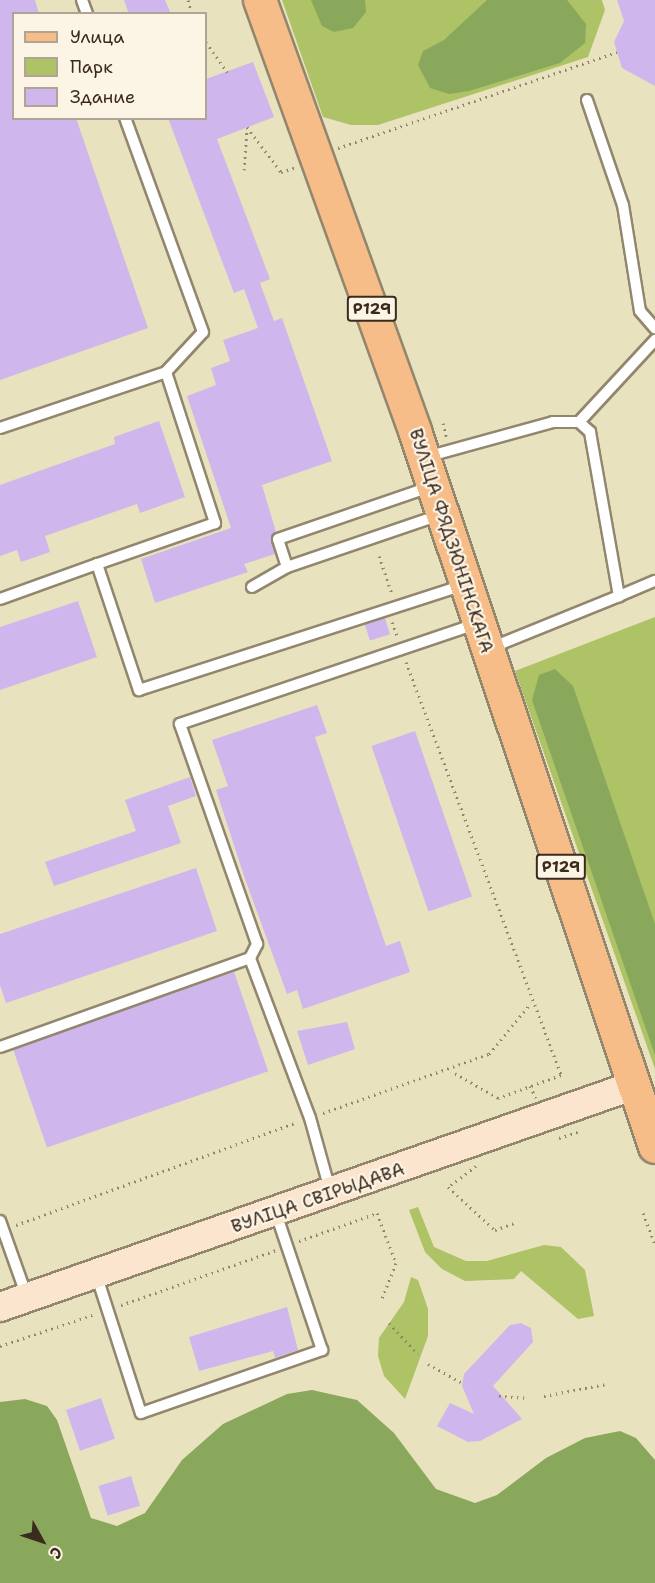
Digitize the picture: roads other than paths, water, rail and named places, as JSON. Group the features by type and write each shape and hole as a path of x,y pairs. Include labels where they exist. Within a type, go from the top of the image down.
{"main road":[{"name":"ВУЛІЦА ФЯДЗЮНІНСКАГА","path":"261,0 483,636 635,1085"},
{"name":"Р129","path":"635,1085 655,1147"},
{"name":"ВУЛІЦА СВІРЫДАВА","path":"0,1307 331,1194 635,1085"}],"lane":[{"path":"587,100 623,205 640,311 655,328"},
{"path":"0,428 166,372 203,333 126,120"},
{"path":"579,422 655,340"},
{"path":"0,598 215,523 166,372"},
{"path":"252,587 431,486 553,422 579,422 590,432 619,596"},
{"path":"287,567 278,539 431,486"},
{"path":"97,564 139,690 389,612 464,585"},
{"path":"0,1047 250,958 257,944 180,724 402,652 483,636 619,596 655,581"},
{"path":"250,958 310,1118 331,1194"},
{"path":"96,1274 141,1413 322,1350 276,1212"},
{"path":"2,1226 28,1297"}]}
